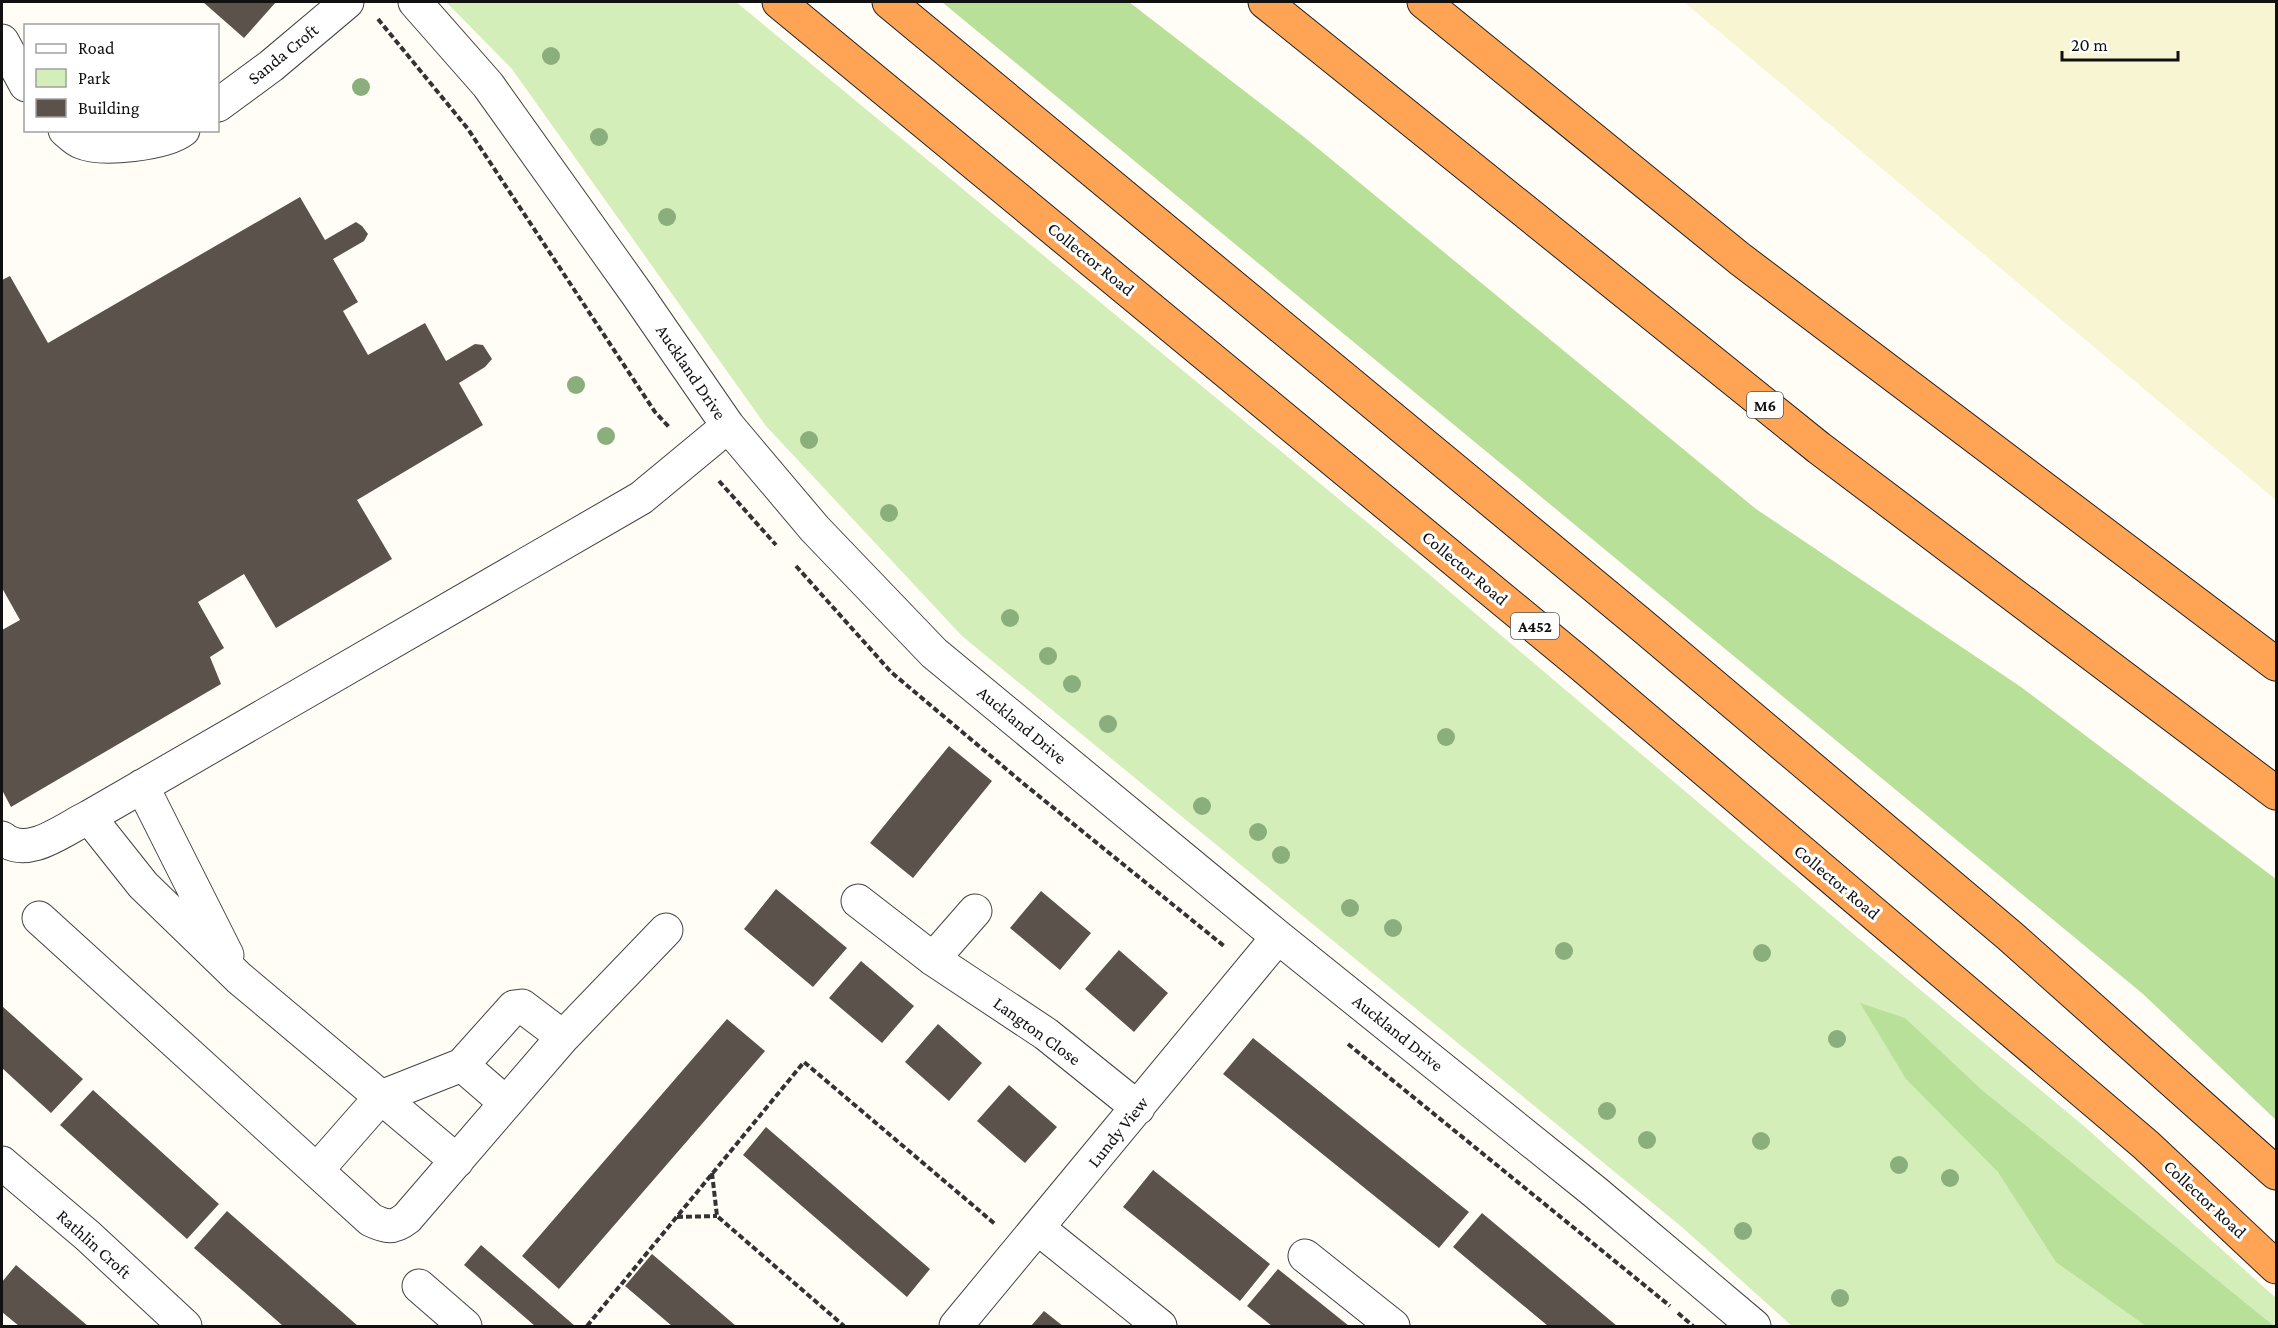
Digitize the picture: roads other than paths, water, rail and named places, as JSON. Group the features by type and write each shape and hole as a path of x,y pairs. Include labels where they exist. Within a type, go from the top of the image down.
{"highway":[{"name":"Collector Road","path":"778,2 1583,666 2146,1145 2277,1266"},
{"path":"889,2 1647,629 2010,936 2277,1173"},
{"name":"M6","path":"1265,2 1819,448 2277,793"},
{"path":"1424,2 1740,259 2277,664"}],"street":[{"name":"Sanda Croft","path":"219,104 272,66 347,2"},
{"name":"Auckland Drive","path":"415,2 488,86 638,294 728,426 815,529 934,653 1278,937 1595,1192 1743,1323"},
{"path":"2,42 24,81"},
{"path":"68,132 81,142 129,146 173,138 180,132"},
{"path":"2,838 8,844 22,847 37,844 88,817 641,498 728,426"},
{"path":"142,786 239,978"},
{"path":"88,817 143,885 239,978 457,1161"},
{"name":"Langton Close","path":"858,901 933,959 1046,1034 1138,1108"},
{"path":"933,959 975,911"},
{"path":"39,918 371,1220 386,1227 397,1226 407,1218 562,1037 666,930"},
{"name":"Lundy View","path":"956,1326 1031,1239 1278,937"},
{"path":"317,1170 381,1097 462,1065 514,1007 522,1006 562,1037"},
{"path":"462,1065 506,1103"},
{"name":"Rathlin Croft","path":"2,1163 88,1236 185,1326"},
{"path":"1031,1239 1160,1326"},
{"path":"1305,1256 1393,1326"},
{"path":"419,1286 465,1326"}]}
